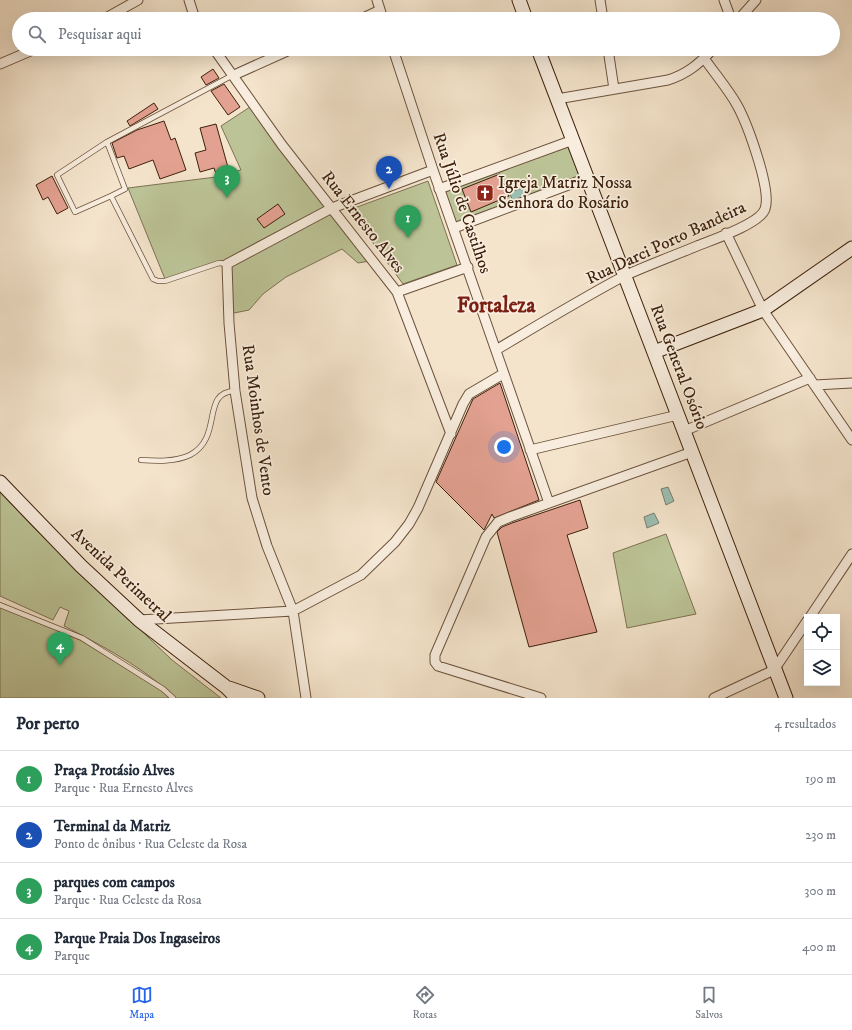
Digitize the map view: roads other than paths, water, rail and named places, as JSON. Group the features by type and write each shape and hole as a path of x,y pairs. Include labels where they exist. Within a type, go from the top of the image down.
{"street":[{"path":"117,12 138,0"},
{"path":"188,0 192,12"},
{"path":"377,0 381,12"},
{"path":"519,0 523,12"},
{"path":"600,0 602,12"},
{"path":"724,0 728,12"},
{"path":"745,12 756,0"},
{"path":"0,64 19,56"},
{"name":"Rua Ernesto Alves","path":"219,56 282,145 397,292 451,434"},
{"path":"234,75 276,56"},
{"name":"Rua Júlio de Castilhos","path":"395,56 503,374 549,503"},
{"name":"Rua General Osório","path":"541,56 774,670 786,698"},
{"path":"609,56 614,89"},
{"path":"557,99 668,80 683,75 695,68 704,58"},
{"name":"Rua Darci Porto Bandeira","path":"496,350 625,276 755,221 765,210 765,184 757,156 737,106 704,58"},
{"path":"440,189 573,140"},
{"path":"228,264 332,208 433,170"},
{"path":"454,228 587,178"},
{"path":"726,233 763,310 852,440"},
{"path":"654,352 763,310 852,248"},
{"name":"Rua Moinhos de Vento","path":"228,264 229,323 235,391 252,498 267,546 292,611 305,696"},
{"path":"397,292 468,267"},
{"path":"139,620 292,611 361,575 395,542 409,524 418,508 463,404 469,394 503,374"},
{"path":"684,431 812,382 852,383"},
{"path":"530,450 678,415"},
{"path":"541,698 438,666 434,660 481,547 492,528 498,522 510,517 692,452"},
{"name":"Avenida Perimetral","path":"0,482 81,566 139,620 226,687 237,698"},
{"path":"812,614 852,554"},
{"path":"714,698 774,670 804,625"},
{"name":"Avenida Perimetral","path":"226,687 258,698"}],"lane":[{"path":"107,142 125,189 75,212 57,175 107,142 234,75"},
{"path":"111,196 152,279 165,281 219,263 228,264"},
{"path":"141,460 178,458 197,450 208,434 217,398 226,391 235,391"},
{"path":"0,605 82,638 163,689 173,698"}],"water":[{"path":"527,187 532,197 514,203 509,192"},
{"path":"668,487 674,501 666,505 661,489"},
{"path":"654,513 659,523 647,528 644,517"}],"place":[{"name":"Terminal da Matriz","path":"389,189"},
{"name":"Igreja Matriz Nossa Senhora do Rosário","path":"485,193"},
{"name":"parques com campos","path":"227,198"},
{"name":"Praça Protásio Alves","path":"408,238"},
{"name":"Parque Praia Dos Ingaseiros","path":"60,665"}],"district":[{"name":"Fortaleza","path":"496,306"}]}
